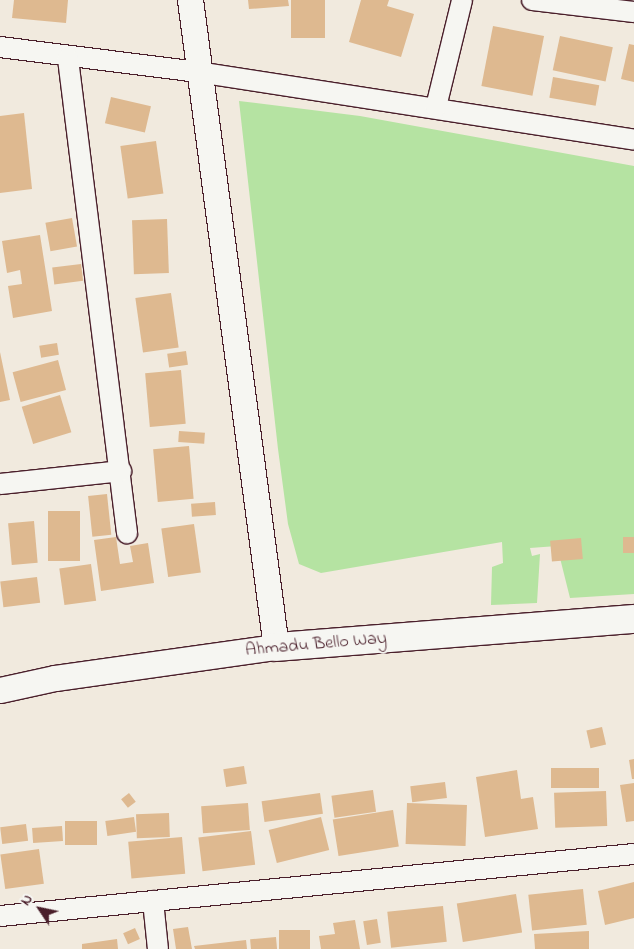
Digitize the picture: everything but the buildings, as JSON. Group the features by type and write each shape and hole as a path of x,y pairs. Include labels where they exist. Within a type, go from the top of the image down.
{"main road":[{"name":"Ahmadu Bello Way","path":"276,647 634,619"}],"street":[{"path":"190,0 198,72 276,647"},
{"path":"436,107 462,0"},
{"path":"532,0 634,12"},
{"path":"0,48 68,58 198,72 436,107 634,140"},
{"path":"68,58 127,533"},
{"path":"0,484 120,471"},
{"name":"Ahmadu Bello Way","path":"0,690 55,678 276,647"},
{"path":"0,916 634,854"},
{"path":"153,901 158,949"}],"green space":[{"path":"239,101 360,116 634,166 634,594 570,598 557,546 530,548 532,556 540,554 537,603 491,605 492,567 503,563 502,542 321,573 299,564 288,524 278,449"}]}
